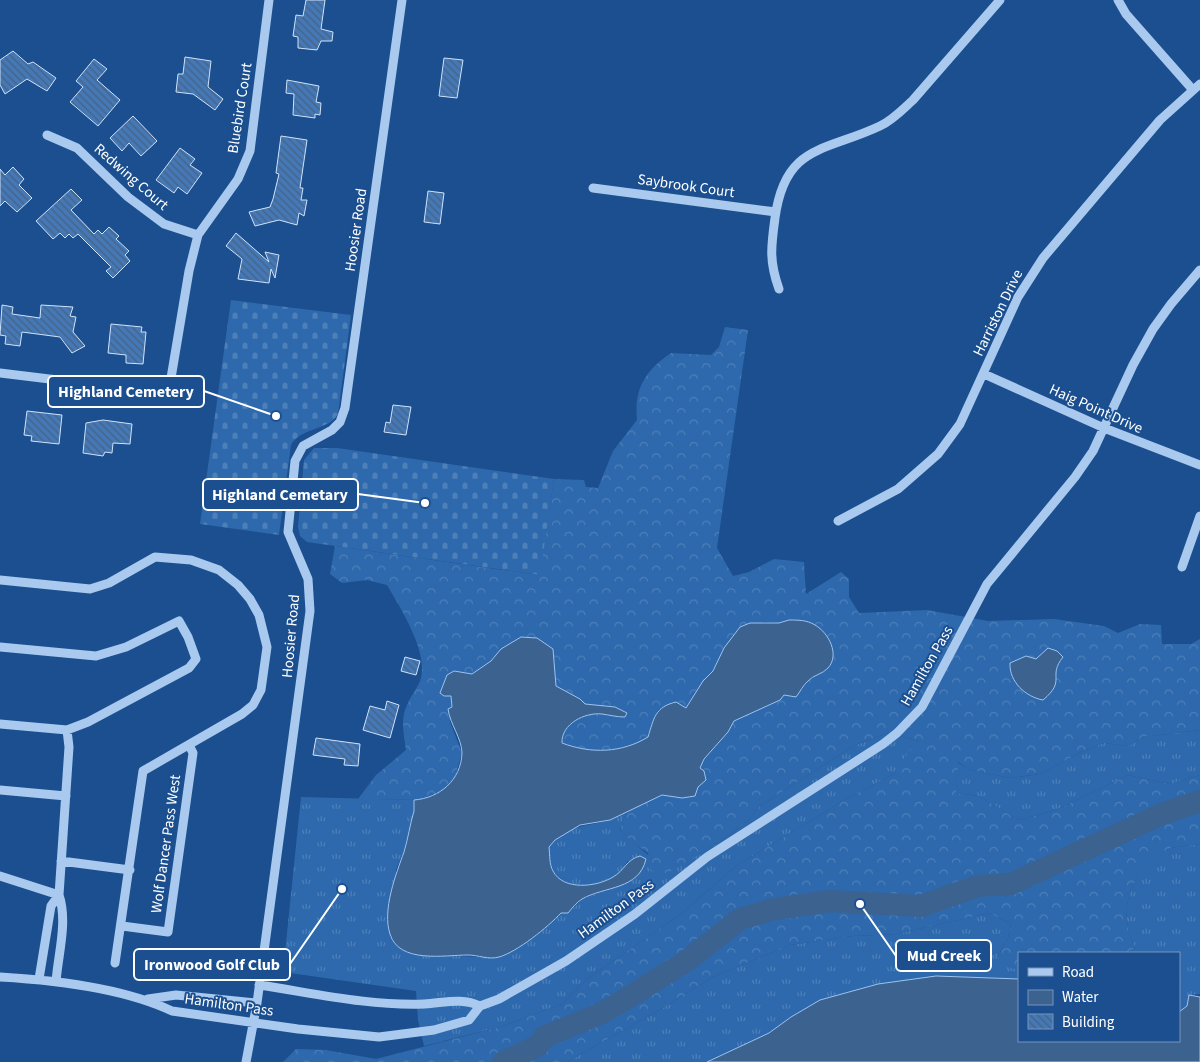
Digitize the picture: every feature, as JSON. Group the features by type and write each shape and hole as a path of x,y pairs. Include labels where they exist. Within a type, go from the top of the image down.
{"street":[{"name":"Bluebird Court","path":"0,373 156,392 170,384 189,271 198,236 238,179 250,151 269,0"},
{"name":"Hoosier Road","path":"246,1062 257,1004 310,611 308,579 288,532 295,461 302,446 332,430 340,422 345,408 402,0"},
{"path":"779,289 771,261 776,212 782,187 787,176 799,161 817,150 882,125 897,115 913,100 1000,0"},
{"path":"1118,0 1126,14 1192,90"},
{"name":"Harriston Drive","path":"838,521 898,489 938,454 960,424 1018,298 1043,258 1160,120 1200,84"},
{"name":"Redwing Court","path":"47,135 77,148 128,197 164,224 198,236"},
{"name":"Saybrook Court","path":"593,188 776,212"},
{"name":"Hamilton Pass","path":"0,977 39,979 148,1000 172,1011 347,1035 409,1035 469,1020 480,1006 499,999 566,962 635,914 707,857 897,733 922,707 935,686 987,584 1075,477 1092,451 1153,330 1171,304 1200,270"},
{"name":"Haig Point Drive","path":"984,374 1104,428 1200,465"},
{"path":"1182,567 1200,516"},
{"path":"0,580 90,590 109,583 155,557 191,560 219,570 238,585 250,599 264,631 267,647 261,690 253,705 242,714 143,771 116,963"},
{"path":"0,647 96,656 126,647 179,621 188,637 196,659 189,668 88,722 67,730 0,724"},
{"path":"56,982 63,915 59,895 69,747 67,730"},
{"name":"Wolf Dancer Pass West","path":"122,926 168,932 193,753 189,744"},
{"path":"0,790 66,796"},
{"path":"61,861 130,870"},
{"path":"0,876 59,895"},
{"path":"39,979 51,906 59,895"},
{"name":"Hamilton Pass","path":"259,985 396,1004 441,1003 461,1000 480,1006"},
{"name":"Hamilton Pass","path":"148,1000 176,995 257,1004"}],"green space":[{"path":"231,300 351,315 338,414 328,423 301,435 291,445 279,535 200,524"},
{"path":"725,327 748,330 717,548 733,576 749,572 774,559 804,562 806,594 841,572 849,579 849,597 859,613 927,610 988,621 1054,619 1104,626 1118,633 1140,624 1161,625 1162,644 1191,644 1200,639 1200,730 1143,737 1129,746 1104,743 1083,751 1040,774 1010,778 970,770 958,762 956,793 979,796 1019,820 1056,810 1128,775 1170,784 1200,775 1200,844 1170,848 1140,865 1127,905 1128,927 1135,948 1129,952 1018,952 1018,970 1001,965 998,956 1008,938 1011,924 989,913 896,934 853,936 790,945 713,977 656,1012 567,1062 283,1062 296,1049 326,1050 376,1059 500,1027 562,1004 587,979 681,914 736,866 843,801 894,774 912,746 918,741 888,733 853,746 760,806 747,821 725,839 667,873 651,870 648,853 633,843 620,830 627,810 662,795 682,798 704,759 728,732 734,721 780,700 784,694 801,690 807,681 816,675 789,620 779,623 764,622 724,648 713,671 703,681 686,708 658,710 649,737 617,749 595,750 573,747 562,743 563,736 570,725 582,717 602,714 625,717 627,713 585,704 501,649 491,661 472,674 454,671 450,722 462,753 454,781 447,789 420,800 358,799 376,775 406,750 403,728 405,710 420,680 422,670 415,637 387,585 367,580 342,583 330,574 335,546 539,575 554,479 584,480 586,487 598,488 613,451 637,420 637,399 640,389 643,381 654,367 671,353 711,355 719,347"},
{"path":"314,448 337,448 554,479 540,575 307,542 300,536 298,527 304,460"},
{"path":"1200,730 1200,775 1170,784 1128,775 1056,810 1019,820 979,796 956,793 957,762 970,770 1010,778 1040,774 1083,751 1104,743 1129,746 1143,737"},
{"path":"888,733 918,741 894,774 843,801 736,866 681,914 587,979 562,1004 500,1027 424,1046 418,1020 416,991 283,972 301,797 414,800 414,811 404,851 396,870 390,937 403,950 411,954 480,957 524,942 537,935 561,913 568,913 582,899 635,879 628,861 622,871 612,879 594,885 574,885 558,877 551,865 549,847 569,830 610,820 627,810 620,830 667,872 725,839 747,821 760,806 853,746"},
{"path":"1200,844 1200,994 1190,995 1187,1006 1180,1011 1180,952 1129,952 1135,948 1128,927 1127,905 1139,865 1170,848"},
{"path":"989,913 1011,924 1008,938 998,956 1018,969 1018,979 936,976 878,984 820,1000 769,1033 707,1062 567,1062 656,1012 713,977 790,945 853,936 896,934"}],"water":[{"path":"789,620 812,623 825,633 833,651 831,663 826,670 806,683 796,697 784,695 780,700 734,721 728,732 704,759 700,768 704,771 706,780 698,787 695,796 682,798 662,795 610,820 580,825 555,840 549,847 553,871 564,882 572,884 590,885 598,883 617,874 632,860 640,856 646,859 642,869 629,882 582,899 568,913 561,913 523,945 499,957 491,958 468,955 424,956 403,950 395,944 388,924 389,903 407,842 414,811 414,800 432,796 447,786 458,771 461,763 461,748 448,709 452,707 451,696 444,696 440,693 447,675 454,671 472,674 491,661 501,649 521,637 537,638 553,649 556,686 580,699 585,704 615,707 627,713 625,717 595,714 582,717 565,730 562,743 584,749 617,749 648,737 656,714 669,704 676,702 686,708 703,681 713,671 724,648 740,627 750,623 779,623"},
{"path":"1048,648 1057,651 1063,657 1056,669 1054,688 1043,700 1031,696 1020,688 1012,676 1010,663 1026,656 1036,659"},
{"path":"936,976 1018,979 1018,1042 1180,1042 1180,1011 1187,1006 1189,995 1200,997 1200,1062 707,1062 769,1033 820,1000 878,984"}],"building":[{"path":"306,0 325,0 321,29 333,32 332,41 321,41 317,50 298,48 298,37 293,36 296,15 303,16"},
{"path":"13,51 28,64 33,62 56,78 47,91 27,79 5,94 0,85 0,60"},
{"path":"185,57 211,61 208,87 223,99 215,110 193,94 176,92 178,74 183,74"},
{"path":"444,58 463,60 457,98 439,96"},
{"path":"94,59 107,69 97,80 120,100 98,126 70,102 83,87 76,81"},
{"path":"287,80 319,86 316,102 321,103 320,115 315,114 315,118 293,115 294,94 286,93"},
{"path":"133,116 157,141 141,156 129,143 122,151 110,138"},
{"path":"281,136 307,140 300,188 303,188 301,200 307,200 304,216 299,213 297,225 279,220 255,226 249,212 270,207 273,199 279,174 276,173"},
{"path":"180,148 195,159 190,165 202,173 187,194 178,187 174,193 156,180"},
{"path":"13,167 24,179 19,185 32,198 17,212 5,201 0,206 0,169 5,175"},
{"path":"71,189 82,200 71,210 94,234 98,230 102,234 109,227 119,236 116,239 129,251 125,255 130,261 113,278 106,271 111,267 78,234 73,238 69,234 65,238 60,233 53,239 36,221"},
{"path":"428,191 444,193 440,224 424,222"},
{"path":"236,233 269,262 265,252 279,255 275,278 271,269 269,283 238,279 242,259 226,246"},
{"path":"2,305 13,307 12,314 40,318 41,305 73,307 70,316 76,317 73,332 85,346 72,353 60,337 22,332 20,346 5,344 6,336 0,335"},
{"path":"111,324 142,327 141,332 146,332 143,364 126,363 126,355 108,353"},
{"path":"393,405 411,407 406,435 384,432 386,422 390,423"},
{"path":"27,411 62,415 59,444 31,441 32,436 24,435"},
{"path":"103,420 132,424 130,444 113,443 112,453 105,452 103,456 83,453 86,423"},
{"path":"405,657 420,661 416,675 401,671"},
{"path":"387,701 399,705 390,738 363,730 370,706 385,710"},
{"path":"316,738 360,744 358,766 344,765 345,759 313,755"}],"waterway":[{"path":"503,1062 538,1046 544,1037 604,1012 629,997 688,960 740,919 774,909 830,901 921,906 978,886 1011,884 1162,814 1200,801"}],"place":[{"name":"Highland Cemetery","path":"276,416"},
{"name":"Highland Cemetary","path":"425,503"},
{"name":"Ironwood Golf Club","path":"342,889"},
{"name":"Mud Creek","path":"860,904"}]}
